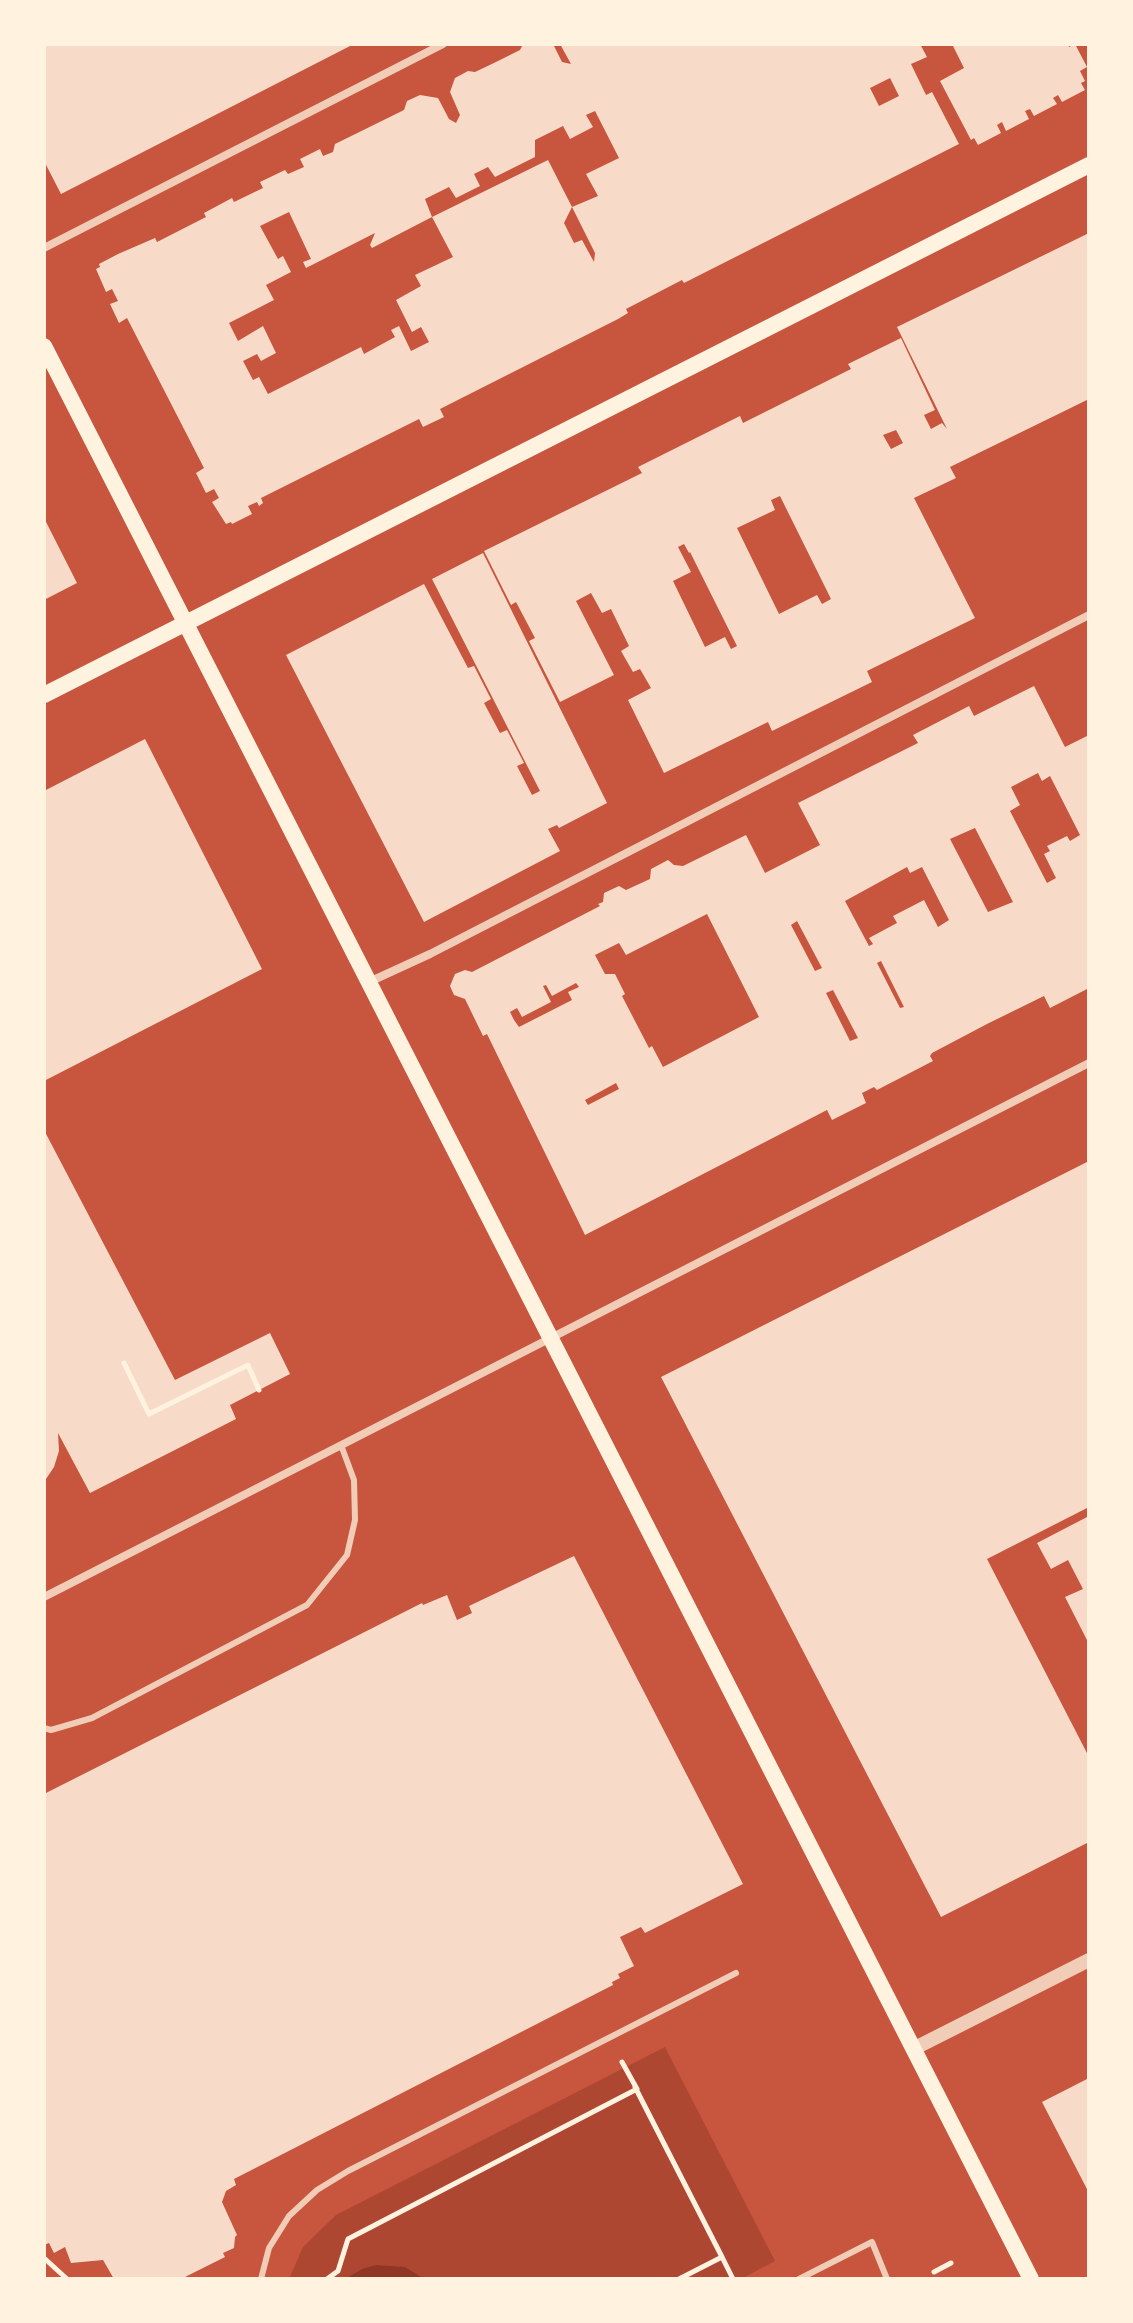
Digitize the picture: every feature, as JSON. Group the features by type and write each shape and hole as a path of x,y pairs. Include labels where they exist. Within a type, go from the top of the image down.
{"main road":[{"path":"44,695 1089,165"},
{"path":"44,346 1031,2279"}],"street":[{"path":"44,248 443,44"},
{"path":"369,982 430,954 1089,615"},
{"path":"44,1597 1089,1063"},
{"path":"913,2049 1089,1960"}],"lane":[{"path":"44,1728 51,1730 92,1718 307,1605 347,1555 355,1520 354,1480 341,1445"},
{"path":"261,2279 269,2248 289,2216 317,2190 348,2171 736,1973"},
{"path":"799,2279 872,2242 887,2279"}],"path":[{"path":"124,1363 149,1414 248,1365 259,1390"},
{"path":"617,2050 733,2279"},
{"path":"327,2279 338,2271 348,2239 637,2089"},
{"path":"679,2279 722,2257"},
{"path":"44,2258 67,2279"},
{"path":"934,2272 951,2263"}],"shaded area":[{"path":"665,2047 775,2261 741,2279 289,2279 303,2247 336,2215"},
{"path":"376,2265 405,2267 424,2279 345,2279"}],"building":[{"path":"44,44 354,44 61,194 44,161"},
{"path":"523,44 553,44 562,62 571,64 560,44 920,44 927,57 911,64 926,95 932,92 959,144 684,283 682,280 626,309 628,313 618,319 440,409 444,417 423,427 419,419 261,498 263,503 259,506 257,502 248,506 252,514 226,524 212,502 219,498 214,489 206,493 196,473 204,468 127,318 119,323 110,304 118,301 112,289 106,292 96,269 100,267 99,264 155,238 157,242 206,217 204,213 232,198 234,202 263,188 260,182 285,170 288,174 304,167 300,159 320,149 323,156 333,152 335,144 404,110 407,101 420,95 438,98 449,119 456,123 460,115 450,92 455,78 468,71 475,72 520,50","holes":["890,78 899,96 879,106 870,88","595,111 619,158 586,174 598,196 572,207 548,160 432,217 425,199 449,187 456,198 480,186 474,174 488,167 495,177 535,157 535,140 563,126 570,139 593,127 586,115","572,207 595,253 594,262 582,240 574,243 564,223","289,212 311,259 303,262 306,268 375,233 370,245 372,248 432,217 453,257 415,275 421,286 396,300 412,332 421,327 429,342 411,351 399,326 391,330 395,337 364,354 361,347 268,394 259,377 253,380 243,361 257,354 261,361 276,353 263,326 238,341 229,323 274,300 266,285 291,272 283,256 278,259 260,226"]},
{"path":"952,44 1068,44 1069,47 1075,44 1087,67 1080,71 1085,90 1062,102 1058,95 1053,98 1057,104 1034,116 1030,109 1025,111 1029,119 1006,131 1002,122 997,125 1001,133 978,145 974,138 971,140 940,81 964,68"},
{"path":"1089,233 1089,399 950,467 956,478 914,498 975,618 867,671 872,682 772,731 768,722 664,773 628,700 651,688 640,669 633,672 621,651 629,646 611,609 602,613 591,593 576,601 614,675 560,702 529,641 535,638 516,602 511,605 484,551 642,473 638,467 740,416 743,423 851,369 848,364 901,338 935,410 924,415 931,429 942,423 947,429 897,327","holes":["896,430 903,443 891,449 883,435","780,496 831,599 822,604 817,595 779,614 737,528 775,510 771,500","684,544 690,552 737,646 731,649 725,637 705,647 673,581 691,572 678,547"]},
{"path":"44,518 77,583 44,600"},
{"path":"483,553 607,803 559,828 557,825 548,829 560,851 424,922 286,655 424,584 468,668 474,666 491,699 484,703 500,733 507,730 524,763 517,766 532,795 540,791 432,579"},
{"path":"1034,686 1065,747 1089,735 1089,988 1050,1008 1044,996 932,1053 933,1061 877,1090 874,1087 862,1093 866,1103 832,1120 827,1110 585,1235 487,1034 483,1036 465,999 454,995 450,986 455,974 465,970 472,972 600,906 598,904 603,902 604,893 619,886 626,890 650,879 651,869 668,860 674,865 683,866 746,835 765,873 820,845 798,803 918,743 913,735 969,706 974,716","holes":["1038,773 1042,781 1050,776 1080,835 1070,841 1067,836 1047,846 1050,851 1044,854 1056,878 1047,883 1010,811 1020,805 1011,787","975,828 1013,902 988,912 950,839","907,867 910,873 922,867 949,920 938,927 924,900 893,916 897,923 869,938 873,944 869,946 845,901","707,914 759,1017 663,1067 652,1046 649,1048 622,996 625,994 615,974 605,974 595,955 619,943 626,955","797,921 822,968 815,971 791,925","881,961 904,1007 900,1008 877,963","576,983 579,987 568,992 572,1000 519,1027 510,1012 517,1008 522,1017 551,1002 543,986 546,985 552,996","833,990 858,1038 850,1041 826,993","616,1083 619,1089 588,1105 585,1100"]},
{"path":"145,739 262,969 44,1081 44,791"},
{"path":"44,1130 175,1380 270,1333 290,1374 230,1405 236,1419 90,1493 58,1433 59,1451 54,1467 44,1482"},
{"path":"1089,1161 1089,1507 987,1559 1089,1757 1089,1842 941,1917 661,1377"},
{"path":"1089,1516 1089,1644 1065,1597 1083,1589 1068,1560 1051,1569 1037,1543"},
{"path":"574,1556 743,1884 645,1933 641,1927 620,1937 634,1966 618,1974 620,1978 612,1982 613,1985 234,2179 236,2185 226,2191 222,2202 237,2235 234,2248 223,2253 225,2257 181,2279 114,2279 103,2260 71,2263 65,2247 54,2253 49,2243 44,2245 44,1794 422,1603 447,1595 457,1620 472,1613 469,1606"},
{"path":"1089,2078 1089,2193 1042,2102"}]}
